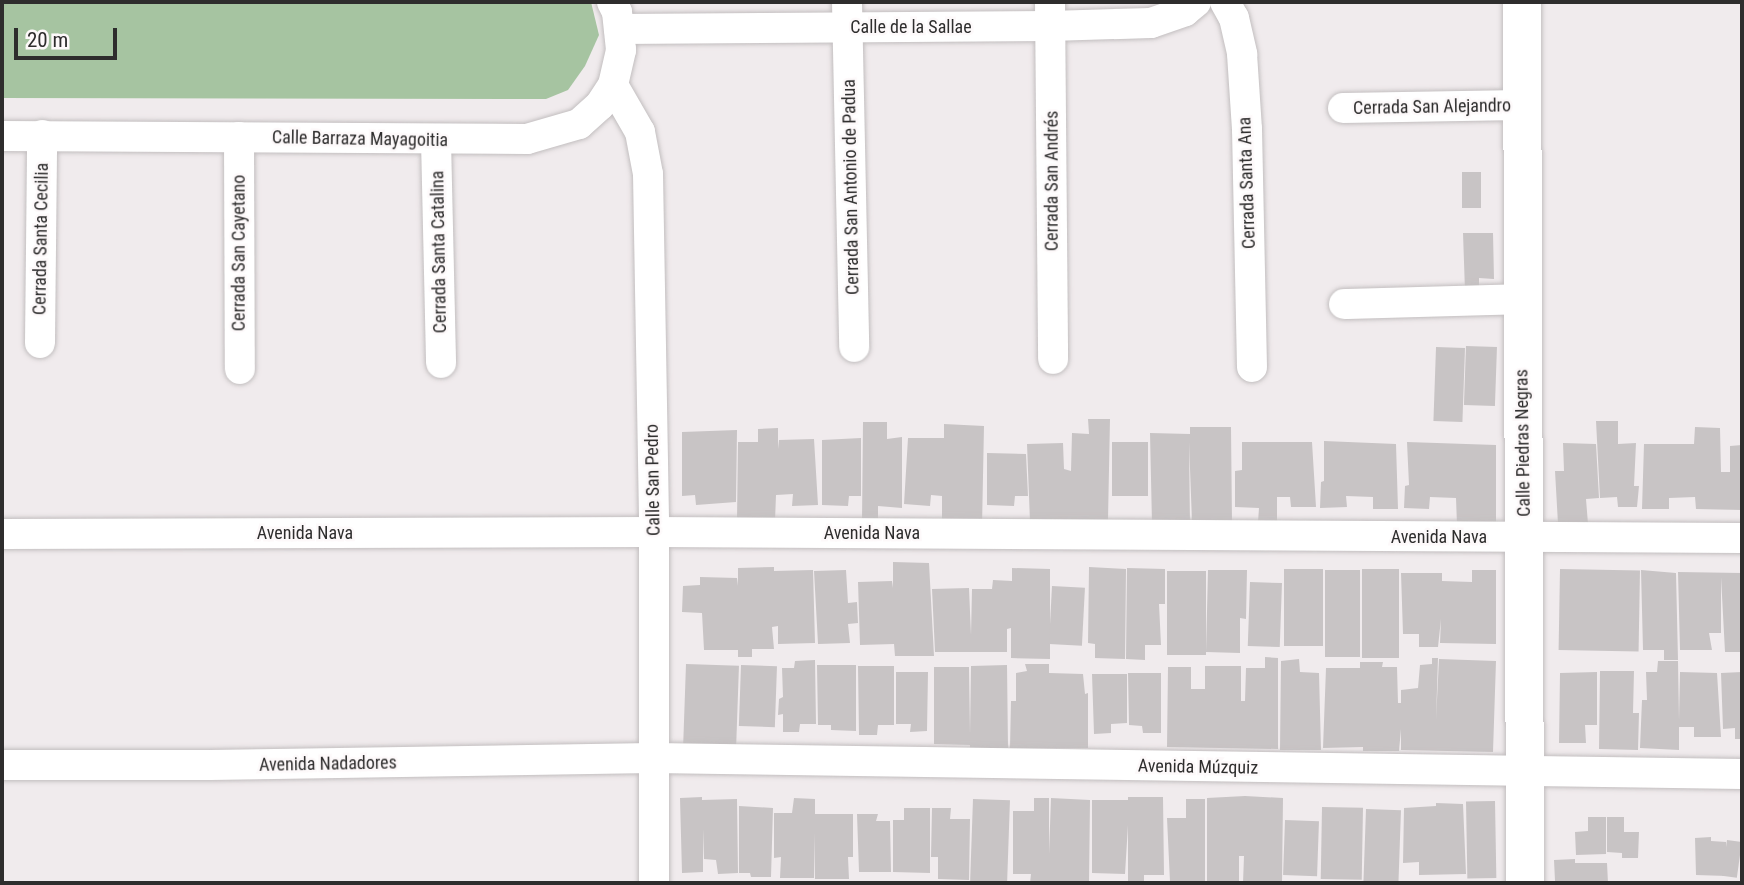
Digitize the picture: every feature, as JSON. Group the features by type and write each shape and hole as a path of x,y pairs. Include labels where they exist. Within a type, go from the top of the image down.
{"street":[{"name":"Calle de la Sallae","path":"616,15 1050,14 1151,23 1185,12 1196,2"},
{"name":"Cerrada Santa Ana","path":"1225,2 1234,18 1241,54 1247,129 1252,367"},
{"name":"Calle Piedras Negras","path":"1522,2 1525,883"},
{"name":"Cerrada San Andrés","path":"1050,14 1053,359"},
{"name":"Calle Barraza Mayagoitia","path":"2,136 436,141 527,139 579,124 600,104 613,85 621,50 616,15"},
{"name":"Cerrada San Antonio de Padua","path":"848,15 853,347"},
{"name":"Calle San Pedro","path":"613,85 640,132 648,174 654,532 654,883"},
{"name":"Cerrada San Alejandro","path":"1343,108 1521,105"},
{"name":"Cerrada Santa Cecilia","path":"40,343 42,135"},
{"name":"Cerrada San Cayetano","path":"239,137 240,369"},
{"name":"Cerrada Santa Catalina","path":"436,141 441,363"},
{"path":"1344,304 1521,299"},
{"name":"Avenida Nava","path":"2,534 654,532 1742,538"},
{"name":"Avenida Nadadores","path":"2,765 210,765 653,758"},
{"name":"Avenida Múzquiz","path":"653,758 1742,774"}],"green space":[{"path":"2,2 591,2 599,35 585,66 568,90 546,99 2,98"}],"building":[{"path":"1462,172 1481,172 1481,208 1462,208"},
{"path":"1463,233 1493,233 1494,279 1479,278 1479,291 1465,291"},
{"path":"1466,346 1497,347 1495,406 1464,405"},
{"path":"1436,347 1465,348 1462,422 1433,421"},
{"path":"1088,419 1110,419 1108,520 1030,522 1027,444 1063,443 1064,469 1071,471 1072,433 1089,434"},
{"path":"1596,421 1618,421 1618,444 1636,443 1634,486 1639,486 1637,507 1618,507 1617,497 1600,498"},
{"path":"863,422 887,422 887,439 902,437 902,508 878,506 878,521 862,521"},
{"path":"944,424 984,426 982,527 942,526 942,496 931,495 930,506 904,504 908,438 944,438"},
{"path":"1190,427 1231,427 1232,522 1192,522 1189,442 1190,525 1152,524 1150,433 1190,434"},
{"path":"1695,427 1720,428 1721,472 1730,472 1730,446 1742,445 1742,510 1696,509 1695,497 1669,498 1669,509 1642,509 1644,444 1694,444"},
{"path":"778,428 778,449 779,440 814,439 818,505 792,506 793,494 776,495 775,521 737,521 738,442 758,442 758,429"},
{"path":"737,430 736,502 696,505 695,495 682,496 682,432"},
{"path":"861,438 861,496 849,496 848,506 822,505 822,440"},
{"path":"1324,441 1396,444 1398,509 1373,509 1373,497 1346,496 1347,507 1320,508 1321,482 1324,481"},
{"path":"1112,442 1148,442 1148,496 1112,496"},
{"path":"1242,442 1312,442 1316,507 1291,507 1290,497 1277,497 1277,523 1258,522 1259,508 1235,507 1235,471 1242,470"},
{"path":"1407,442 1496,445 1496,524 1457,525 1456,498 1430,497 1429,509 1404,508 1405,486 1409,485"},
{"path":"1563,443 1596,444 1599,498 1586,499 1588,524 1558,524 1555,471 1564,471"},
{"path":"987,453 1026,454 1028,496 1015,496 1014,506 987,505"},
{"path":"893,562 929,563 934,656 895,656 894,644 860,645 858,582 892,581 893,588"},
{"path":"774,567 774,571 813,570 815,643 778,644 778,626 772,627 774,649 752,649 752,657 738,657 738,650 704,650 702,613 682,612 683,586 700,585 700,577 737,578 738,586 738,568"},
{"path":"1089,567 1126,569 1125,659 1095,658 1095,644 1088,643"},
{"path":"1012,568 1050,569 1050,659 1011,658 1011,628 1007,629 1007,652 935,652 932,589 969,588 971,635 972,589 992,589 993,580 1012,581"},
{"path":"1127,568 1165,569 1165,604 1159,604 1161,645 1145,645 1145,660 1126,659"},
{"path":"1284,569 1323,569 1323,646 1284,646"},
{"path":"1362,569 1399,569 1399,658 1362,658"},
{"path":"1560,569 1640,570 1639,651 1559,650"},
{"path":"846,570 848,603 857,602 858,623 848,624 850,643 818,644 814,571"},
{"path":"1208,570 1247,570 1246,619 1240,618 1240,653 1206,652"},
{"path":"1325,570 1360,570 1360,657 1325,657"},
{"path":"1472,570 1496,570 1496,644 1440,643 1441,619 1438,647 1419,647 1419,634 1403,634 1401,573 1442,573 1442,581 1472,582"},
{"path":"1641,570 1676,573 1678,660 1664,660 1664,650 1643,650"},
{"path":"1167,571 1206,571 1206,655 1167,655"},
{"path":"1678,572 1742,573 1742,652 1725,652 1721,577 1721,633 1709,633 1712,650 1680,650"},
{"path":"1250,582 1282,583 1280,647 1248,646"},
{"path":"1052,586 1085,588 1082,646 1049,644"},
{"path":"1265,657 1278,658 1278,749 1167,747 1168,667 1191,667 1191,689 1205,689 1205,666 1241,666 1241,701 1245,701 1246,668 1265,668"},
{"path":"1432,658 1438,658 1436,720 1439,659 1496,661 1493,752 1401,750 1401,729 1399,751 1363,751 1363,747 1323,748 1326,668 1360,668 1360,662 1383,662 1382,667 1397,667 1398,703 1401,703 1401,690 1418,688 1420,665 1432,664"},
{"path":"1299,659 1300,672 1319,673 1321,750 1280,750 1281,661"},
{"path":"815,660 816,724 800,724 799,732 783,732 783,714 778,715 779,699 783,697 782,668 794,668 795,661"},
{"path":"1658,661 1678,661 1679,720 1680,672 1717,673 1721,737 1694,737 1694,727 1679,727 1679,750 1640,748 1642,700 1647,700 1646,672 1657,672"},
{"path":"686,664 739,666 736,750 683,748"},
{"path":"1025,664 1049,664 1049,673 1083,674 1085,694 1088,693 1088,748 1010,748 1011,701 1016,701 1016,673 1027,671"},
{"path":"741,665 777,666 775,727 739,726"},
{"path":"817,665 856,665 856,731 831,730 831,725 818,725"},
{"path":"1007,665 1008,748 970,749 970,745 934,744 934,667 969,667 970,734 971,666"},
{"path":"858,666 894,666 894,725 878,725 877,735 859,735"},
{"path":"1600,671 1634,671 1633,713 1639,713 1638,750 1599,749"},
{"path":"896,672 928,672 927,731 910,732 911,724 896,724"},
{"path":"1597,672 1597,725 1585,725 1586,743 1559,743 1560,673"},
{"path":"1742,672 1742,739 1735,739 1735,728 1723,729 1721,673"},
{"path":"1128,673 1161,673 1161,733 1143,733 1142,726 1129,725"},
{"path":"1092,674 1127,674 1127,723 1111,724 1111,733 1094,734"},
{"path":"702,797 702,800 737,799 738,873 718,874 716,860 704,859 703,829 703,872 682,873 680,798"},
{"path":"1128,797 1163,797 1164,875 1144,875 1144,883 1128,883 1128,825 1125,874 1092,873 1092,800 1128,800"},
{"path":"794,798 815,799 815,814 853,814 853,857 848,857 849,879 815,879 815,833 814,878 780,878 781,857 774,858 774,813 792,813"},
{"path":"1034,798 1049,798 1049,854 1051,798 1090,800 1089,883 1030,883 1031,874 1013,874 1013,811 1034,811"},
{"path":"1207,798 1283,798 1282,883 1243,883 1244,856 1239,856 1239,882 1207,882"},
{"path":"973,799 1010,800 1007,883 970,883"},
{"path":"1186,799 1205,799 1205,882 1170,882 1167,818 1186,818"},
{"path":"1495,801 1496,878 1467,878 1466,802"},
{"path":"1436,803 1463,804 1466,874 1419,875 1419,862 1403,863 1404,808 1436,806"},
{"path":"739,806 773,808 771,877 751,877 750,873 739,873"},
{"path":"1322,807 1363,808 1362,880 1321,879"},
{"path":"904,808 930,808 930,873 893,872 893,820 904,820"},
{"path":"932,808 951,808 950,819 970,819 969,880 938,879 938,857 931,857"},
{"path":"1366,809 1401,810 1398,883 1363,882"},
{"path":"857,814 878,814 876,821 890,821 891,872 859,872"},
{"path":"1588,817 1606,817 1606,854 1576,855 1575,832 1588,831"},
{"path":"1607,817 1624,817 1624,832 1639,832 1638,858 1622,858 1622,853 1607,852"},
{"path":"1285,820 1319,821 1317,876 1283,875"},
{"path":"1711,837 1711,841 1726,842 1727,876 1696,875 1695,838"},
{"path":"1727,840 1742,842 1737,878 1722,876"},
{"path":"1575,859 1575,863 1607,863 1608,883 1555,881 1554,860"}]}
